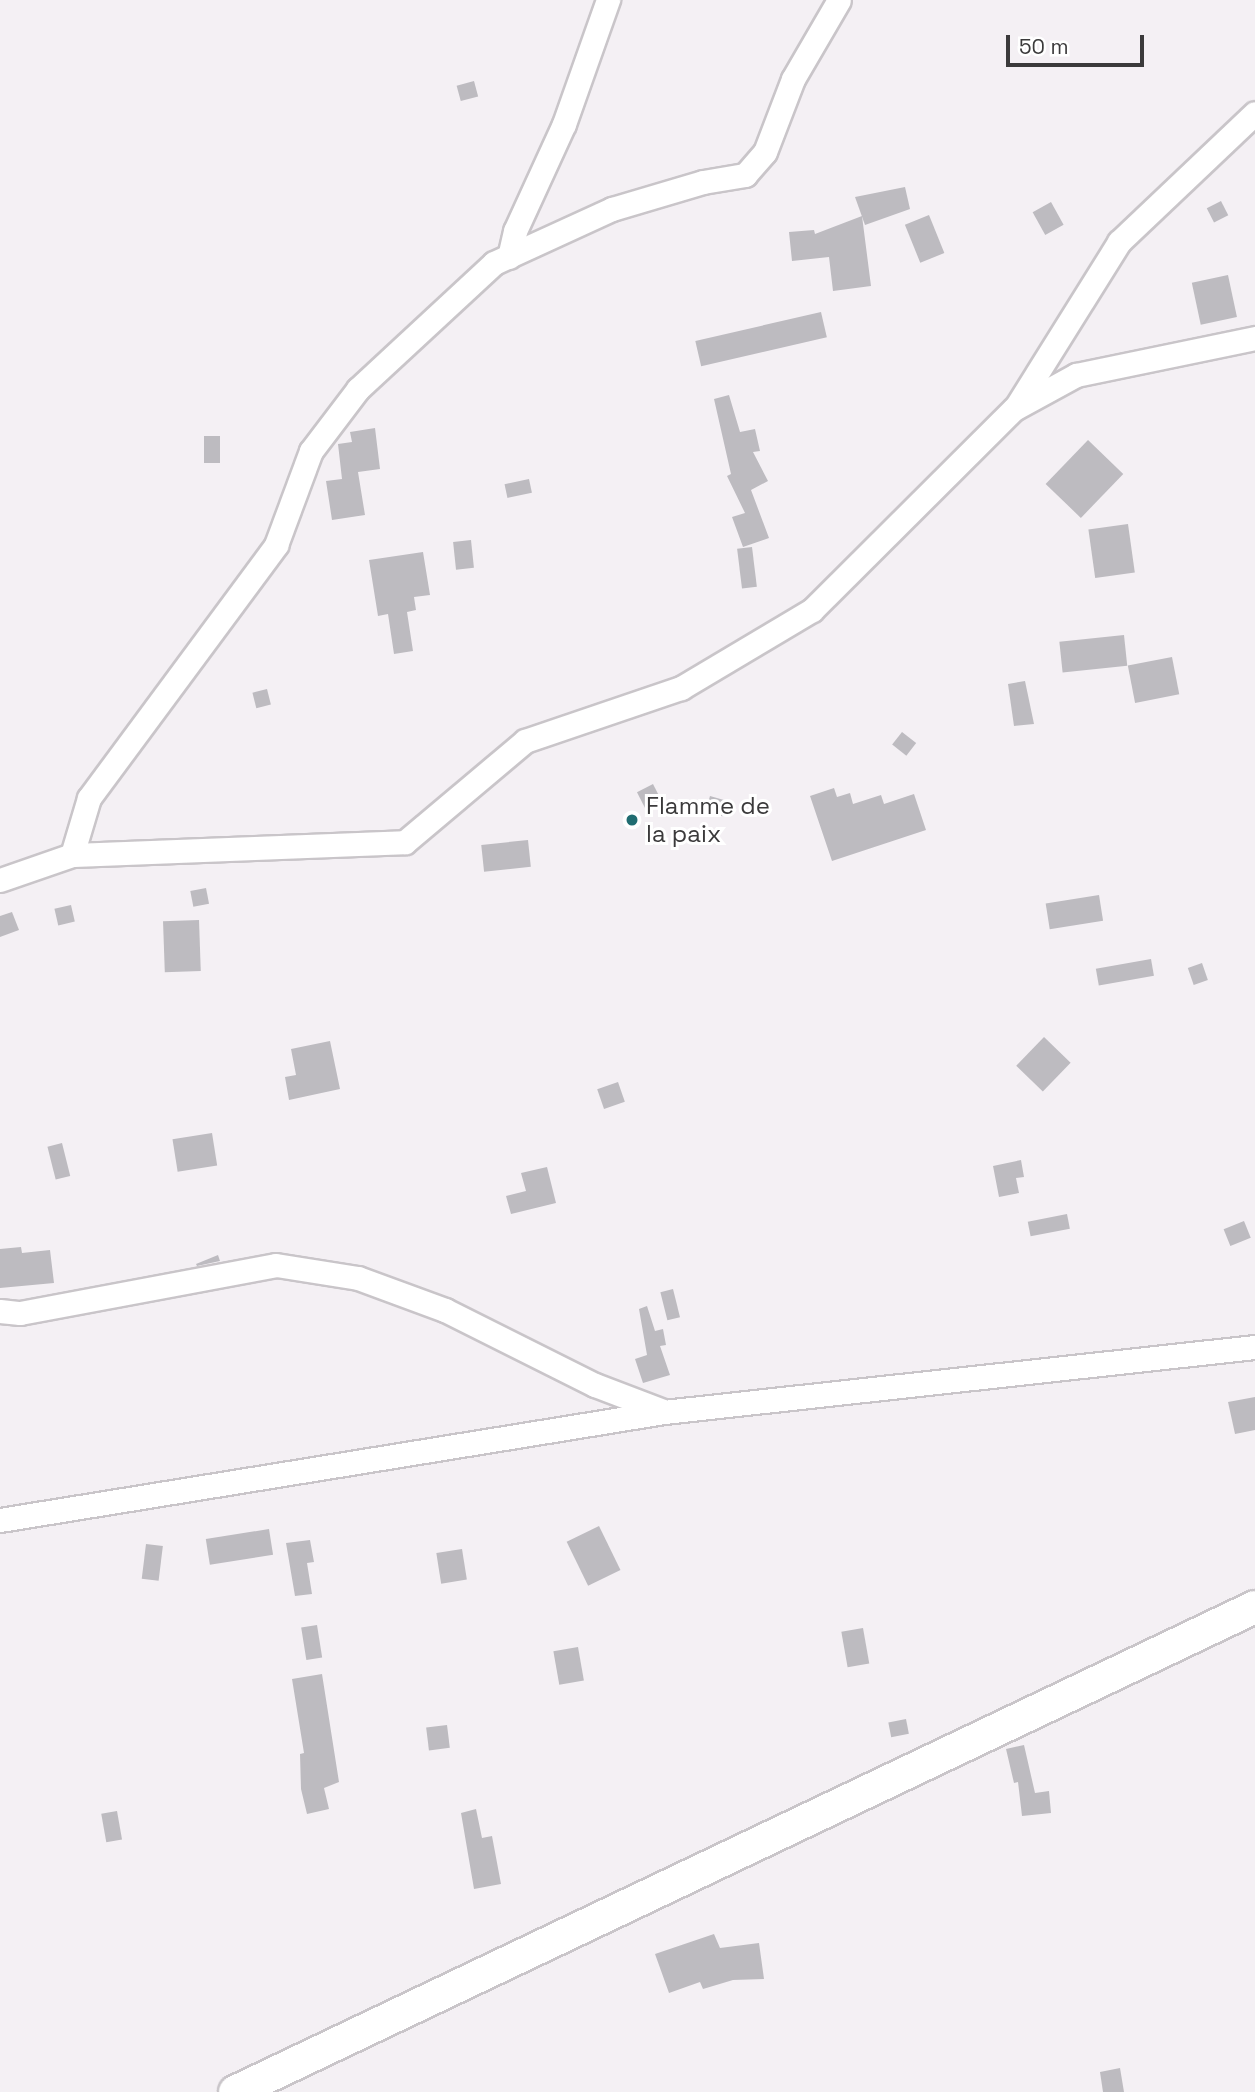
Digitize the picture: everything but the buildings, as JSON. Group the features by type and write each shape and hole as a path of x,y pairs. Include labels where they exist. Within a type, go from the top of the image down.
{"main road":[{"path":"235,2092 1255,1607"}],"street":[{"path":"509,257 515,231 564,124 608,0"},
{"path":"72,855 89,798 276,545 311,451 358,389 494,263 612,209 703,182 745,175 765,152 793,79 839,0"},
{"path":"0,880 72,855 404,842 525,741 681,688 812,610 1014,409 1119,242 1255,113"},
{"path":"1014,409 1076,375 1255,338"},
{"path":"0,1311 20,1313 276,1265 358,1278 445,1310 595,1385 664,1412"},
{"path":"0,1520 664,1412 1255,1348"}],"place":[{"name":"Flamme de la paix","path":"632,820"}]}
